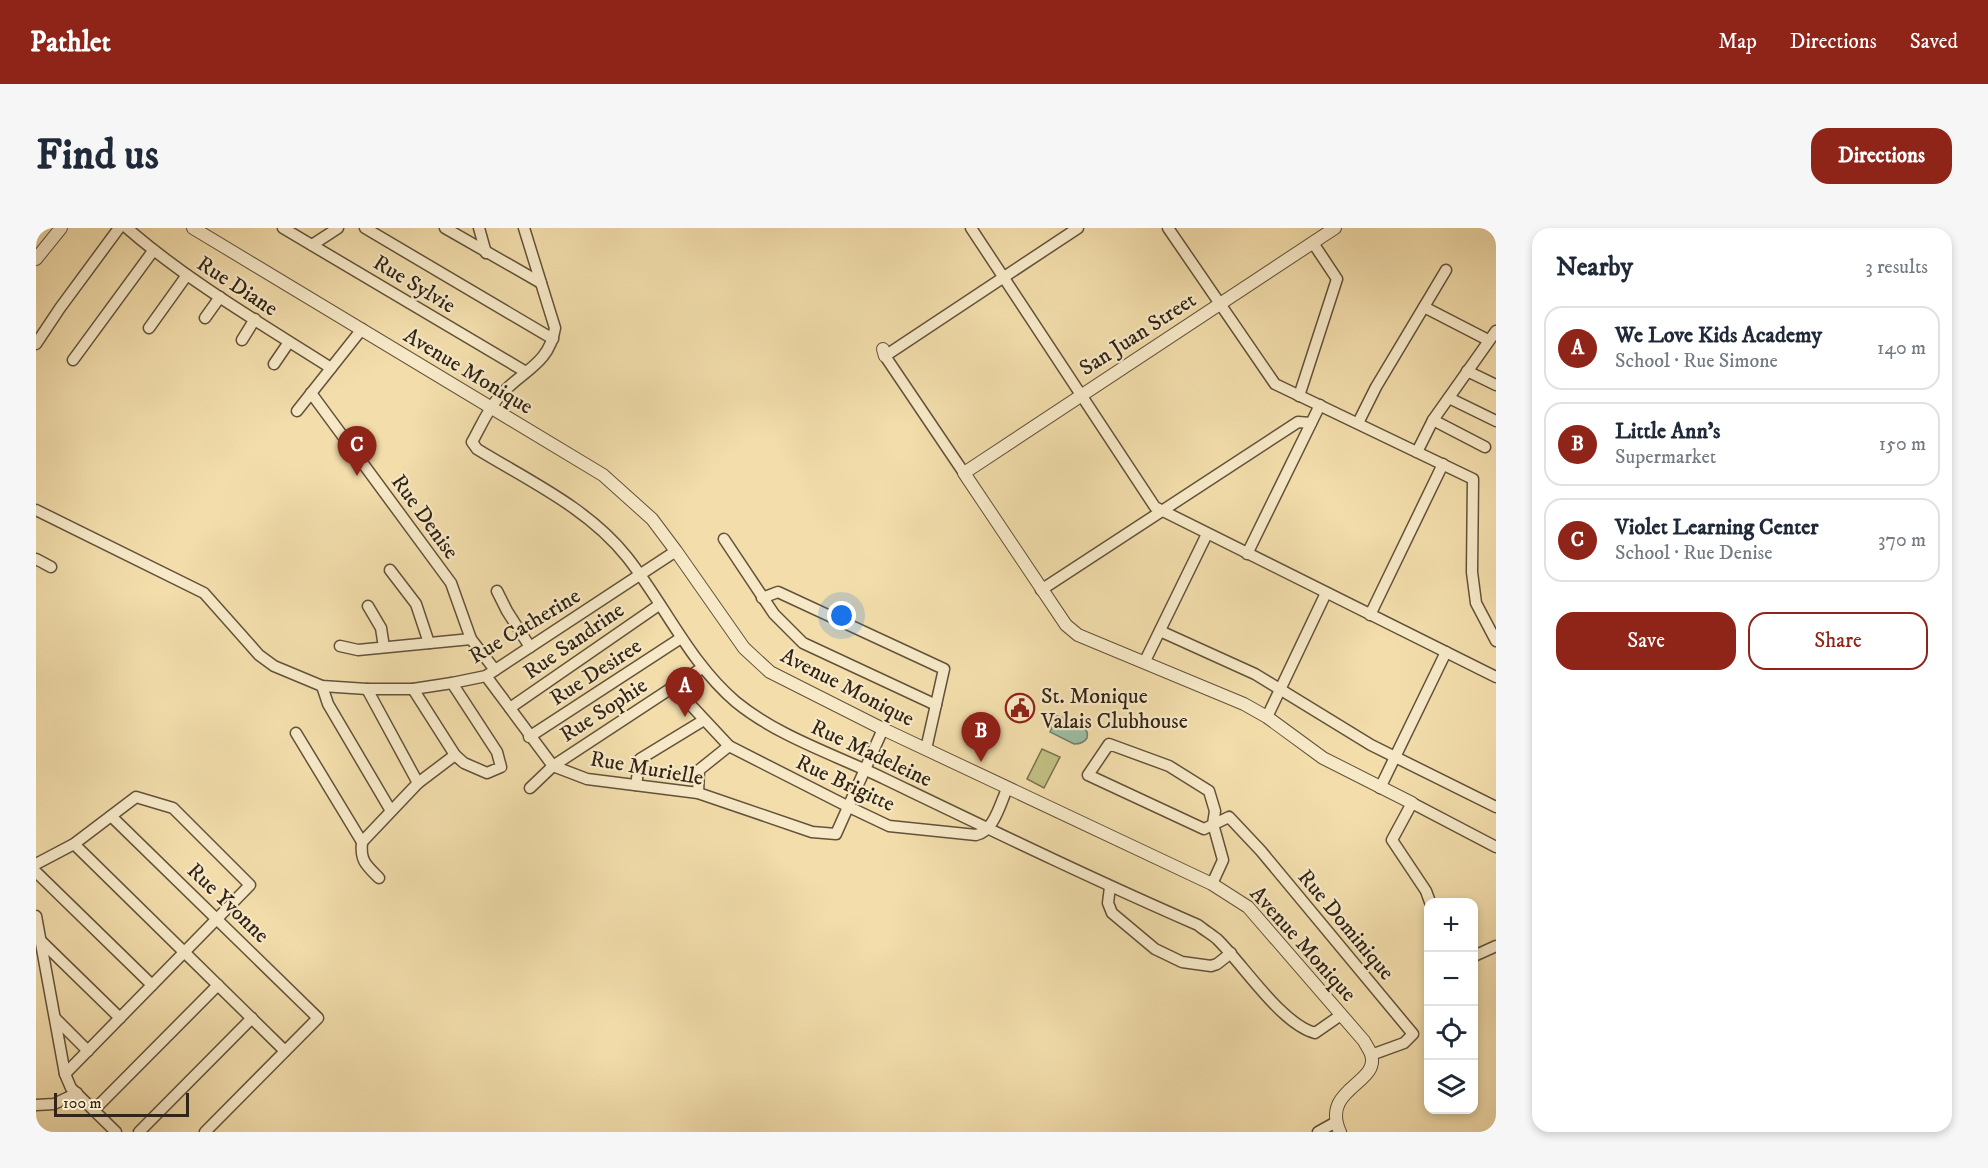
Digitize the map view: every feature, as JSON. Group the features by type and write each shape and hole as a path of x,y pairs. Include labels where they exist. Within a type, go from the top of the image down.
{"street":[{"path":"36,259 61,228"},
{"path":"36,344 119,228"},
{"name":"Rue Diane","path":"127,228 153,251 187,275 331,368"},
{"name":"Avenue Monique","path":"193,228 603,475 652,519 735,637 754,659 770,672 1007,789 1212,884 1248,907 1364,1041 1371,1054"},
{"name":"Rue Sylvie","path":"283,228 526,372"},
{"path":"312,245 338,228"},
{"path":"365,228 553,339"},
{"path":"445,228 541,283"},
{"path":"479,228 486,252"},
{"path":"492,407 497,399 545,356 553,339 555,328 524,228"},
{"path":"971,228 1160,512 1496,676"},
{"path":"1078,228 884,353 1041,590 1066,625 1078,635 1244,704 1267,717 1323,758 1496,847"},
{"path":"1168,228 1275,384 1473,479 1472,572 1476,603 1496,641"},
{"name":"San Juan Street","path":"964,473 1335,228"},
{"path":"1299,396 1337,279 1313,243"},
{"path":"73,360 153,251"},
{"path":"1358,423 1376,387 1446,270"},
{"path":"149,328 187,275"},
{"path":"205,318 220,297"},
{"path":"1424,307 1488,340"},
{"path":"242,340 255,319"},
{"path":"297,411 362,329"},
{"path":"1417,452 1433,420 1496,331"},
{"path":"274,364 289,342"},
{"path":"1467,371 1496,385"},
{"name":"Rue Denise","path":"311,393 451,583 471,639 491,673"},
{"path":"1449,398 1496,421"},
{"path":"1247,554 1320,405"},
{"name":"Rue Madeleine","path":"492,407 472,442 477,449 581,513 612,540 640,575 702,668 737,702 778,729 1110,887 1198,925 1215,937 1273,1004 1306,1030 1315,1033 1341,1015"},
{"path":"1433,420 1485,447"},
{"path":"1041,590 1298,422 1311,423"},
{"path":"1370,615 1443,464"},
{"name":"Rue Catherine","path":"36,510 204,592 259,655 274,666 322,686 367,689 412,689 452,684 491,673 676,551"},
{"path":"1145,662 1207,534"},
{"path":"723,539 762,598 783,625 803,643 936,705"},
{"path":"36,559 51,567"},
{"path":"390,570 416,604 429,643"},
{"path":"497,591 530,647"},
{"path":"762,598 778,592 944,669 926,749"},
{"path":"1267,717 1326,593"},
{"name":"Rue Sandrine","path":"510,708 659,605"},
{"path":"368,606 381,628 384,647"},
{"path":"1160,631 1233,663 1349,732 1496,807"},
{"name":"Rue Desiree","path":"529,737 681,638"},
{"path":"340,646 358,650 471,639"},
{"path":"1380,788 1446,652"},
{"name":"Rue Sophie","path":"530,788 553,766 702,668"},
{"name":"Rue Murielle","path":"491,673 529,737 553,766 587,779 698,793 812,832 836,834 883,729"},
{"path":"412,689 455,754 464,763 487,773 501,767 497,752 452,684"},
{"path":"322,686 328,704 391,812"},
{"name":"Rue Brigitte","path":"673,686 729,746 889,826 976,835 988,829"},
{"path":"367,689 418,783"},
{"path":"636,785 640,759 704,720"},
{"path":"296,733 362,842 361,856 366,865 379,878"},
{"path":"1212,884 1223,860 1213,825 1215,811 1209,791 1169,766 1109,744 1088,775 1204,829 1213,825"},
{"path":"698,793 699,770 729,746"},
{"path":"362,842 418,783 455,754"},
{"path":"988,829 1007,789"},
{"path":"36,864 74,844 136,797 173,808 250,885 65,1074"},
{"path":"1412,803 1392,840 1428,898"},
{"name":"Rue Yvonne","path":"111,816 318,1018 285,1051"},
{"name":"Rue Dominique","path":"1213,825 1229,817 1253,842 1413,1034 1404,1043 1371,1054"},
{"path":"74,844 285,1051 205,1132"},
{"path":"36,872 153,986"},
{"path":"1110,887 1108,903 1112,912 1155,949 1171,958 1211,966 1230,954"},
{"path":"36,916 65,1074 71,1088 116,1132"},
{"path":"40,940 120,1018"},
{"path":"1478,954 1496,946"},
{"path":"94,1110 218,985"},
{"path":"139,1132 252,1018"},
{"path":"56,1019 88,1051"},
{"path":"1318,1132 1338,1127 1338,1106 1343,1095 1370,1070 1371,1054"},
{"path":"36,1105 54,1104 77,1093"}],"shaded area":[{"path":"1057,716 1082,726 1087,733 1086,740 1074,744 1050,732"},
{"path":"1042,749 1060,757 1044,788 1027,779"}],"place":[{"name":"Violet Learning Center","path":"357,476"},
{"name":"St. Monique Valais Clubhouse","path":"1020,708"},
{"name":"We Love Kids Academy","path":"685,717"},
{"name":"Little Ann's","path":"981,762"}]}
